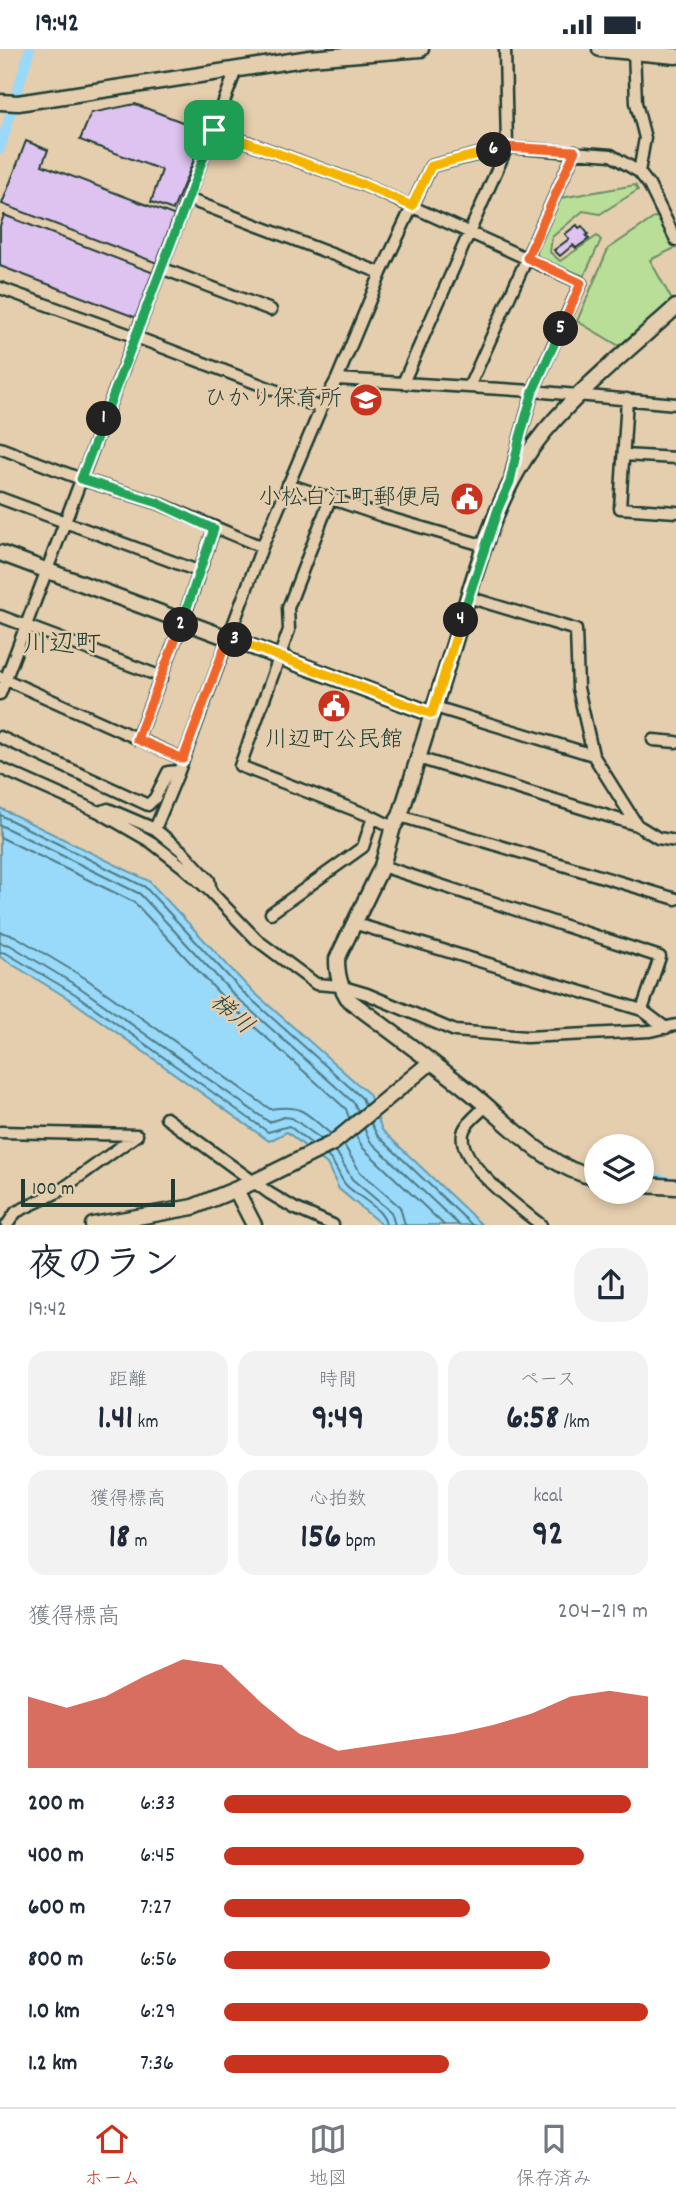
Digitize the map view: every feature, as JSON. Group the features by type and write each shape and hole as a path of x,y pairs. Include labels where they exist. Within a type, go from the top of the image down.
{"street":[{"path":"0,102 18,103 310,58 421,49"},
{"path":"404,383 507,147 505,49"},
{"path":"600,49 634,50 676,56"},
{"path":"634,50 636,103 645,138 639,172"},
{"path":"0,694 3,678 26,626 236,70"},
{"path":"214,130 364,185 581,283 533,391 510,482"},
{"path":"155,829 288,484 431,166 507,147 611,155 639,172 649,185 676,240"},
{"path":"469,387 575,151"},
{"path":"188,199 381,274"},
{"path":"161,268 271,310"},
{"path":"0,288 321,408"},
{"path":"584,1173 554,1160 526,1140 431,1062 349,1000 340,986 337,959 382,866 468,597 510,482 545,432 580,395 676,307"},
{"path":"337,379 533,391 676,404"},
{"path":"627,399 620,508 676,512"},
{"path":"0,448 81,479 158,503 214,529 262,547"},
{"path":"624,455 676,458"},
{"path":"288,484 486,546"},
{"path":"0,498 198,571"},
{"path":"330,499 288,608 289,630 240,766 373,817 397,821 676,899"},
{"path":"137,739 183,620 214,529"},
{"path":"0,553 279,658 433,711 593,755"},
{"path":"468,597 576,630 578,688 593,755 637,825"},
{"path":"0,616 162,677"},
{"path":"3,678 183,759"},
{"path":"0,737 148,805 155,798 169,772 179,771"},
{"path":"653,740 676,741"},
{"path":"418,758 637,825 658,838 676,841"},
{"path":"0,768 99,812 151,842 182,866 257,940 316,984 340,986 368,994 455,1031 526,1037 650,1031 671,1026"},
{"path":"99,812 108,810 155,829 183,852 209,880 211,893"},
{"path":"271,913 363,847 373,817"},
{"path":"382,866 660,957 642,1010"},
{"path":"354,923 642,1010 671,1026"},
{"path":"93,1225 193,1207 261,1179 333,1143 431,1062"},
{"path":"486,1106 464,1130 463,1140 467,1155 482,1174 541,1225"},
{"path":"166,1118 261,1179 269,1193 333,1225"},
{"path":"0,1132 137,1135 58,1192 16,1212 7,1225"},
{"path":"654,1186 676,1187"},
{"path":"236,1190 254,1225"}],"green space":[{"path":"635,185 638,190 600,214 583,211 552,237 550,252 560,261 597,236 601,240 584,276 539,258 535,250 561,198"},
{"path":"657,216 675,248 650,260 672,300 621,347 577,321 608,249"}],"water":[{"name":"梯川","path":"0,808 149,881 248,987 369,1094 382,1130 482,1225 382,1225 339,1189 327,1164 287,1132 269,1141 71,1000 0,957"}],"building":[{"path":"135,104 206,131 173,210 151,202 162,170 80,140 91,113"},
{"path":"26,141 48,150 42,165 176,216 157,263 2,204"},
{"path":"4,215 154,273 137,318 0,266 0,226"},
{"path":"577,225 579,228 582,226 589,239 576,248 573,245 560,256 554,250 569,239 565,234"}],"waterway":[{"path":"16,95 30,49"},
{"path":"0,149 12,108"},
{"path":"654,1178 666,1180"}],"place":[{"name":"ひかり保育所","path":"366,400"},
{"name":"小松白江町郵便局","path":"467,499"},
{"name":"川辺町公民館","path":"334,706"}],"district":[{"name":"川辺町","path":"62,645"}],"route":[{"path":"214,130 364,185 412,206 431,166 507,147 575,151 527,258 581,283 533,391 510,482 468,597 432,714 228,638 183,759 137,739 183,620 214,529 158,503 81,479 214,130"}]}
